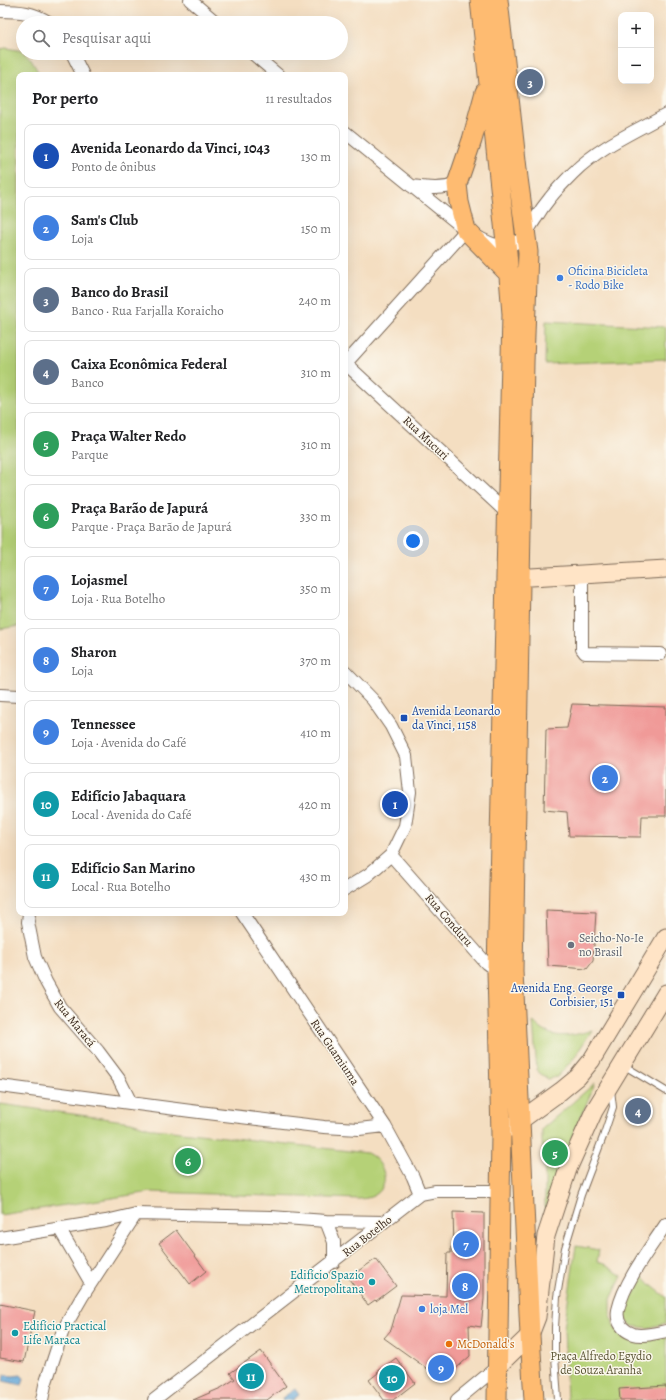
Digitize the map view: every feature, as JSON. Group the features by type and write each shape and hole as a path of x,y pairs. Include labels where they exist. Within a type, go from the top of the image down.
{"main road":[{"path":"480,0 512,314 508,514 513,577"},
{"path":"497,1400 513,577 528,252 498,0"},
{"path":"488,80 472,140 457,184 459,202 466,230 509,274"},
{"path":"457,184 476,164 487,160 496,159 502,160 509,166 518,178"},
{"path":"513,577 666,569"},
{"path":"501,1135 578,1077 591,1061 666,937"},
{"path":"505,971 520,1120 534,1400"},
{"path":"497,1367 530,1335 537,1318 546,1236 568,1169 594,1111 666,993"}],"street":[{"path":"190,0 209,16"},
{"path":"0,11 34,14 38,16"},
{"path":"75,60 81,72"},
{"path":"260,60 274,72"},
{"path":"348,138 466,230 491,244 506,245 518,241 526,234 550,198 574,172 601,150 666,114"},
{"path":"410,186 434,189 446,188 457,184"},
{"path":"348,360 466,230"},
{"name":"Rua Mucuri","path":"348,366 508,514"},
{"path":"582,574 582,649 585,653 660,654"},
{"path":"348,674 373,700 391,726 406,756 410,792 405,826 391,855 368,875 348,887"},
{"path":"0,695 16,696"},
{"name":"Rua Conduru","path":"391,855 486,963 505,971"},
{"name":"Rua Maracá","path":"29,916 28,922 35,957 46,982 60,1007 98,1051 119,1079 131,1103"},
{"name":"Rua Guamiuma","path":"244,916 385,1126 413,1177 420,1194"},
{"path":"0,1086 324,1127 359,1129 385,1126"},
{"name":"Rua Botelho","path":"154,1400 420,1194 436,1191 500,1191"},
{"path":"0,1238 106,1221 136,1214 271,1217 326,1221 384,1222"},
{"path":"42,1400 45,1384 63,1330 91,1283 136,1214"},
{"path":"326,1221 334,1242 334,1262"},
{"path":"666,1224 636,1270 618,1311 619,1320 622,1327 626,1331 634,1334 649,1334 666,1331"},
{"path":"59,1228 91,1283"},
{"path":"457,1400 497,1367"}],"lane":[{"path":"623,1064 666,1091"},
{"path":"558,1400 555,1327 557,1297 565,1248 581,1195 613,1107 611,1085"}],"green space":[{"path":"6,48 16,50 16,60 31,60 38,72 16,72 16,626 0,629 0,49"},
{"path":"546,321 666,327 666,359 545,364"},
{"path":"533,1021 546,1032 560,1036 568,1036 592,1030 574,1058 557,1077 548,1079 537,1071"},
{"path":"595,1083 561,1165 545,1212 545,1176 542,1129"},
{"path":"0,1104 131,1122 154,1129 367,1153 375,1158 384,1172 383,1187 378,1193 370,1197 359,1199 151,1192 0,1215"},
{"name":"Praça Alfredo Egydio de Souza Aranha","path":"576,1246 599,1250 597,1262 604,1264 622,1276 611,1299 611,1316 614,1327 630,1340 666,1337 666,1400 567,1400 564,1328"},
{"path":"641,1274 651,1285 666,1297 666,1323 648,1328 631,1326 625,1318 625,1309 628,1298 636,1291"}],"water":[{"path":"4,1375 21,1375 24,1378 22,1385 3,1381"},
{"path":"295,1389 299,1395 293,1400 283,1400 282,1398"}],"building":[{"path":"572,704 666,707 666,816 642,816 641,837 569,836 567,812 544,810 546,729 567,728"},
{"name":"Seicho-No-Ie no Brasil","path":"546,910 596,912 593,961 587,969 548,966"},
{"path":"453,1212 484,1213 484,1299 481,1327 469,1325 470,1356 443,1380 384,1338 391,1330 401,1295 446,1296 447,1253 451,1253 451,1247 454,1247"},
{"path":"176,1230 206,1271 190,1284 159,1243"},
{"name":"Edifício Spazio Metropolitana","path":"376,1259 396,1286 368,1305 349,1279 356,1274 355,1273"},
{"name":"Edifício Practical Life Maraca","path":"0,1304 35,1311 24,1362 0,1358"},
{"path":"261,1351 286,1386 267,1400 193,1400 221,1388 235,1379 230,1373"},
{"path":"396,1358 415,1383 393,1400 384,1400 369,1380"},
{"path":"666,1386 666,1400 620,1400 619,1389"}],"place":[{"name":"Banco do Brasil","path":"530,82"},
{"name":"Oficina Bicicleta - Rodo Bike","path":"560,278"},
{"name":"Avenida Leonardo da Vinci, 1158","path":"404,718"},
{"name":"Sam's Club","path":"605,778"},
{"name":"Avenida Leonardo da Vinci, 1043","path":"395,804"},
{"name":"Seicho-No-Ie no Brasil","path":"571,945"},
{"name":"Avenida Eng. George Corbisier, 151","path":"621,995"},
{"name":"Caixa Econômica Federal","path":"638,1111"},
{"name":"Praça Walter Redo","path":"555,1153"},
{"name":"Praça Barão de Japurá","path":"188,1161"},
{"name":"Lojasmel","path":"466,1244"},
{"name":"Edifício Spazio Metropolitana","path":"372,1282"},
{"name":"Sharon","path":"465,1286"},
{"name":"loja Mel","path":"422,1309"},
{"name":"Edifício Practical Life Maraca","path":"15,1333"},
{"name":"McDonald's","path":"449,1344"},
{"name":"Tennessee","path":"441,1368"},
{"name":"Edifício San Marino","path":"251,1376"},
{"name":"Edifício Jabaquara","path":"392,1378"}]}
